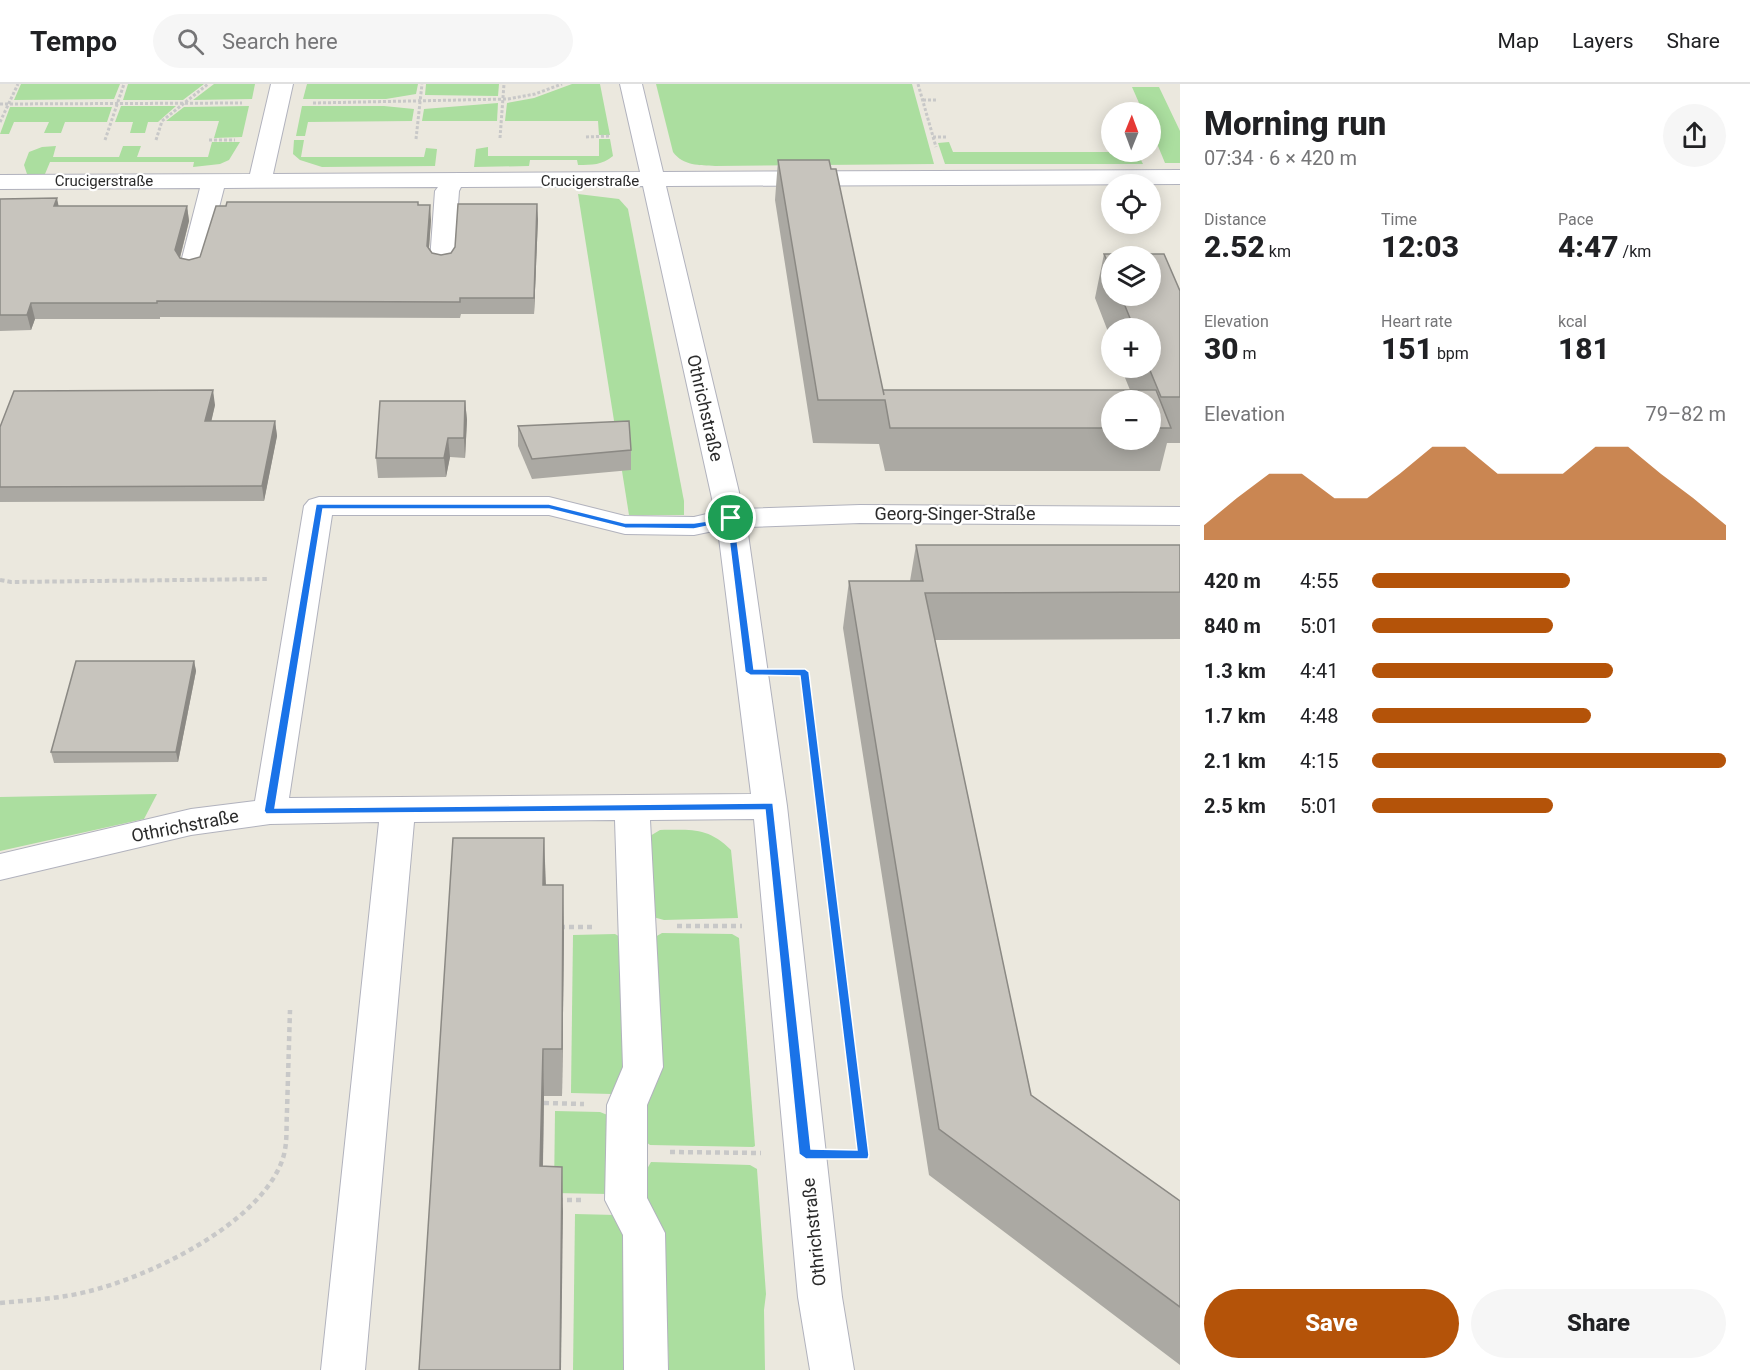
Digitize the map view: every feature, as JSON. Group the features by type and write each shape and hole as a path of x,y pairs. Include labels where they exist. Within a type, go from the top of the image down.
{"street":[{"path":"260,180 282,84"},
{"name":"Othrichstraße","path":"631,84 731,518 750,672 770,806 820,1297 832,1370"},
{"name":"Crucigerstraße","path":"0,182 1180,177"},
{"path":"192,267 214,181"},
{"path":"442,261 447,191 453,181"},
{"name":"Georg-Singer-Straße","path":"308,579 319,506 549,506 625,525 694,526 731,518 860,514 1180,516"},
{"path":"270,811 308,579"},
{"name":"Othrichstraße","path":"0,867 191,822 270,811 770,806"},
{"path":"632,808 642,1067 627,1105 626,1200 644,1233 646,1370"},
{"path":"343,1370 398,811"}],"path":[{"path":"0,122 18,84"},
{"path":"105,140 124,84"},
{"path":"156,140 162,121 208,84"},
{"path":"416,139 422,84"},
{"path":"500,138 504,84"},
{"path":"918,84 936,148"},
{"path":"923,100 936,100"},
{"path":"586,136 617,136"},
{"path":"933,137 948,137"},
{"path":"209,140 236,140"},
{"path":"0,580 23,582 308,579"},
{"path":"750,672 805,672 863,1155 806,1154"},
{"path":"667,926 712,926"},
{"path":"0,1303 98,1289 131,1277 187,1250 216,1231 259,1197 273,1180 285,1153 290,1010"},
{"path":"664,1152 718,1153"}],"green space":[{"path":"21,84 120,84 114,99 14,100"},
{"path":"128,84 204,84 183,100 123,100"},
{"path":"214,84 255,84 252,99 193,100"},
{"path":"307,84 418,84 416,94 386,99 303,99"},
{"path":"426,84 499,84 498,96 425,95"},
{"path":"572,84 600,84 610,135 599,135 598,121 505,121 507,103 534,98"},
{"path":"656,84 912,84 934,164 715,166 692,164 677,157 673,152"},
{"path":"1132,87 1159,87 1180,131 1180,163 1165,163 1161,153 1161,102 1139,102"},
{"path":"498,103 497,121 422,121 424,109"},
{"path":"121,106 176,106 158,122 148,122 145,133 130,133 133,122 115,122"},
{"path":"249,106 242,137 214,138 219,121 166,121 184,107"},
{"path":"302,106 384,106 414,109 412,121 308,122 305,136 296,136"},
{"path":"10,107 112,107 107,122 65,122 61,133 44,133 49,122 14,122 9,134 0,134"},
{"path":"599,139 610,139 613,156 597,164 578,165 577,160 530,160 529,166 474,167 476,149 488,147 488,156 599,156"},
{"path":"294,140 304,140 301,157 424,157 426,148 437,149 435,166 322,167 300,160 293,154"},
{"path":"212,142 240,142 229,160 220,164 193,167 194,162 50,162 45,174 27,174 24,165 29,152 42,147 56,146 53,157 119,157 123,146 141,146 137,157 208,157"},
{"path":"949,142 953,152 1101,152 1101,162 1142,162 1143,164 945,164 938,143"},
{"path":"578,194 619,199 628,209 684,501 684,515 629,515"},
{"path":"157,794 144,819 0,851 0,797"},
{"path":"660,830 698,831 715,837 731,850 738,918 664,920 653,917 650,836"},
{"path":"662,933 732,934 739,938 755,1146 753,1147 650,1145 646,1142 645,1103 655,937"},
{"path":"615,934 622,938 627,1062 612,1094 571,1093 573,935"},
{"path":"555,1111 600,1112 610,1116 608,1194 554,1193"},
{"path":"651,1162 750,1165 757,1169 766,1294 765,1370 669,1370 664,1247 647,1196 647,1169"},
{"path":"575,1214 616,1215 627,1234 632,1370 573,1370"}],"building":[{"path":"778,160 829,160 831,169 836,169 884,395 883,390 1101,390 1101,428 890,428 885,400 818,400"},
{"path":"57,198 54,206 187,206 175,250 180,258 189,260 200,257 216,206 226,206 227,202 418,202 418,205 430,205 427,246 432,253 441,255 451,253 455,247 458,204 537,204 534,298 460,298 460,302 31,303 27,315 0,315 0,199"},
{"path":"1161,254 1164,254 1180,291 1180,397 1161,397 1161,390 1158,390 1153,378 1161,378 1161,318 1130,318 1125,306 1161,306"},
{"path":"213,390 205,421 275,421 262,486 0,487 0,427 14,391"},
{"path":"380,401 465,401 464,438 448,438 444,458 376,458"},
{"path":"1161,403 1171,428 1161,428"},
{"path":"629,421 631,450 532,459 518,426"},
{"path":"916,545 1180,545 1180,592 925,593 1031,1095 1180,1201 1180,1307 939,1129 849,581 923,581"},
{"path":"76,661 194,661 176,752 51,752"},
{"path":"453,838 544,838 543,885 563,885 562,1049 543,1049 540,1166 562,1167 560,1370 419,1370"}],"route":[{"path":"319,506 549,506 625,525 694,526 731,518 750,672 805,672 863,1155 806,1154 770,806 270,811 319,506"}]}
